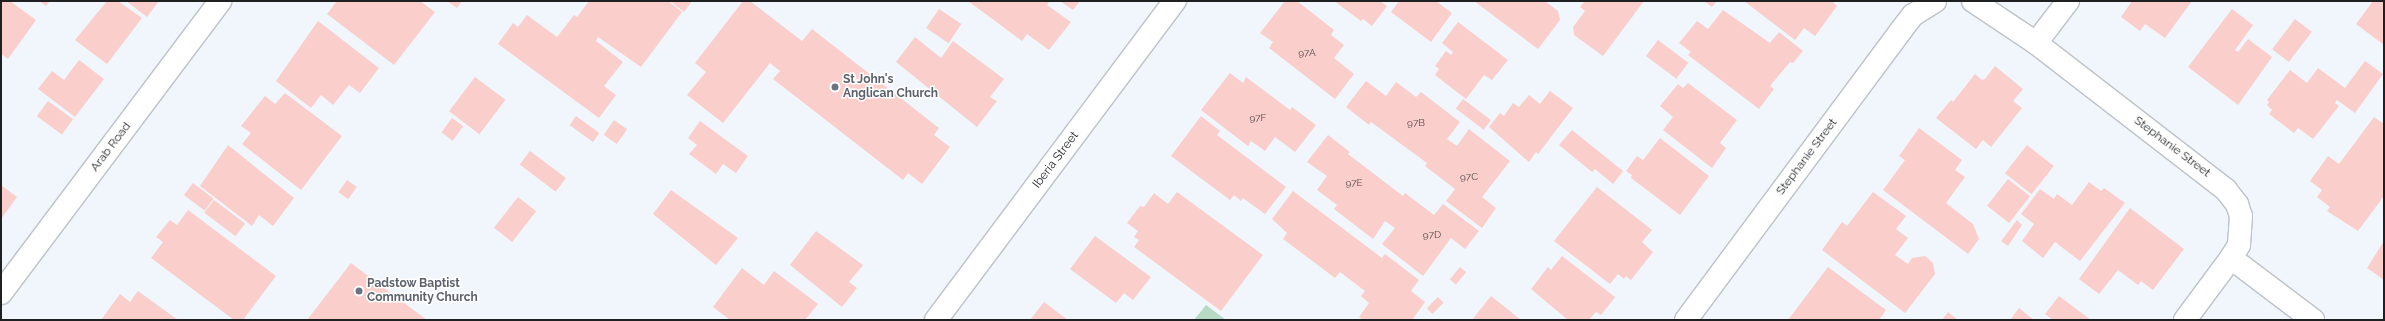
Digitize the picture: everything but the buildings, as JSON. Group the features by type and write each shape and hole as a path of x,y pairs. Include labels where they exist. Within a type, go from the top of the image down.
{"street":[{"name":"Arab Road","path":"1,293 220,1"},
{"name":"Iberia Street","path":"936,320 1176,1"},
{"name":"Stephanie Street","path":"1686,320 1902,29 1913,15 1935,1"},
{"name":"Stephanie Street","path":"1973,1 2036,43 2231,194 2241,216 2242,231 2231,258 2185,320"},
{"path":"2036,43 2068,1"},
{"path":"2231,258 2313,320"}],"green space":[{"path":"1206,305 1226,320 1194,320"}],"place":[{"name":"St John's Anglican Church","path":"835,87"},
{"name":"Padstow Baptist Community Church","path":"359,291"}]}
